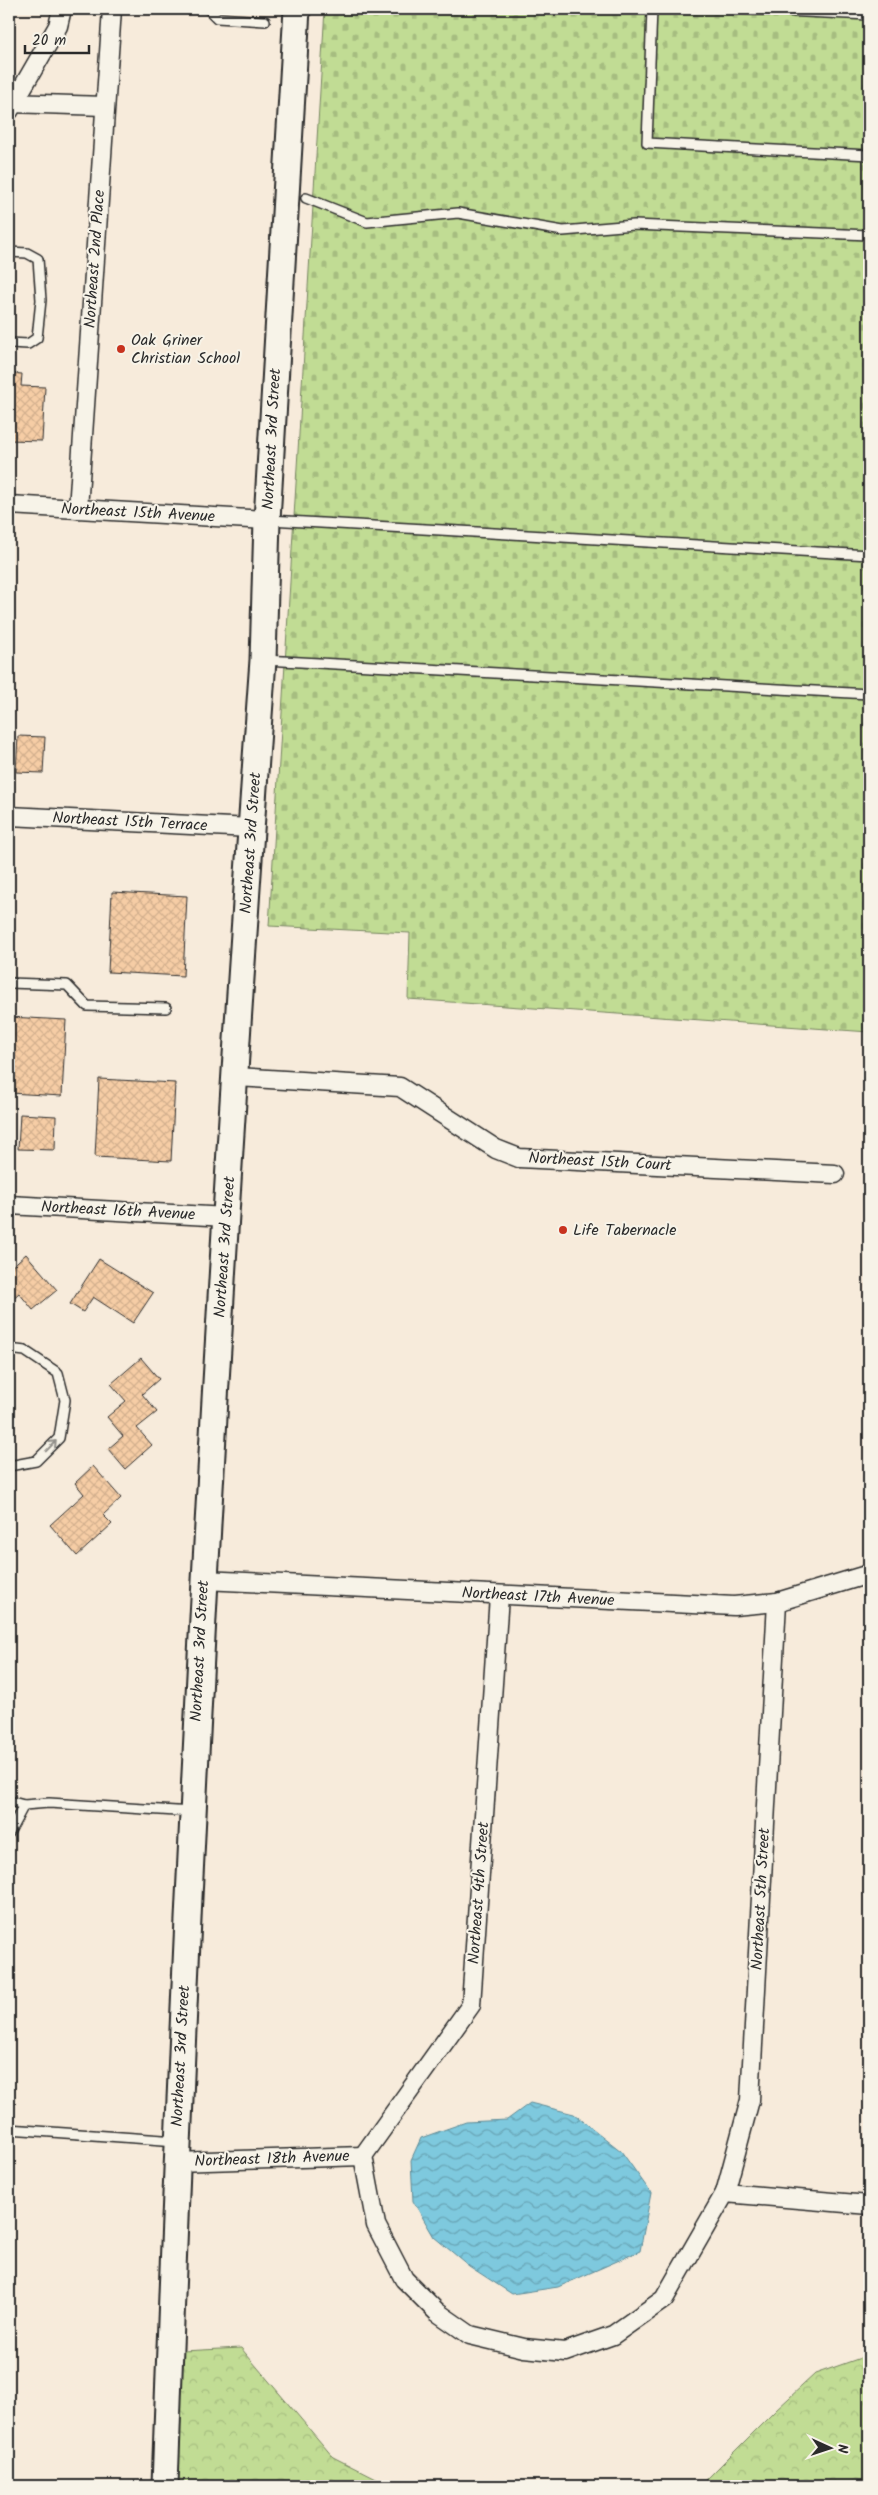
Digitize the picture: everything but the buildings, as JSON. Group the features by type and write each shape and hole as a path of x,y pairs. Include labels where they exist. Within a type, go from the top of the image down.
{"street":[{"path":"10,106 58,26 62,9"},
{"name":"Northeast 2nd Place","path":"78,509 112,9"},
{"name":"Northeast 3rd Street","path":"165,2486 177,2151 204,1580 251,828 264,660 267,520 297,9"},
{"path":"10,106 105,106"},
{"name":"Northeast 15th Avenue","path":"9,505 267,520"},
{"name":"Northeast 15th Terrace","path":"9,816 251,828"},
{"name":"Northeast 15th Court","path":"236,1077 400,1086 496,1149 519,1158 835,1174"},
{"name":"Northeast 16th Avenue","path":"9,1204 226,1217"},
{"name":"Northeast 17th Avenue","path":"204,1580 498,1596 734,1606 777,1602 869,1574"},
{"name":"Northeast 4th Street","path":"363,2156 472,2006 498,1596"},
{"name":"Northeast 5th Street","path":"725,2193 750,2100 777,1602"},
{"name":"Northeast 18th Avenue","path":"177,2151 363,2156 376,2225 404,2279 437,2312 470,2335 524,2348 548,2351 565,2352 614,2335 664,2300 725,2193"},
{"path":"725,2193 869,2205"}],"lane":[{"path":"211,9 210,12 217,18 265,21"},
{"path":"652,9 648,143 869,155"},
{"path":"742,9 869,15"},
{"path":"306,198 367,222 458,213 563,231 634,224 869,235"},
{"path":"9,252 27,253 38,259 41,300 37,338 28,344 9,343"},
{"path":"267,520 869,555"},
{"path":"264,660 869,694"},
{"path":"9,983 67,986 87,1006 166,1008"},
{"path":"9,1349 25,1351 58,1373 65,1400 59,1438 36,1461 9,1466"},
{"path":"9,1801 24,1805 49,1803 192,1812"},
{"path":"9,1833 24,1805"},
{"path":"9,2129 177,2151"}],"green space":[{"path":"325,9 869,9 869,1032 408,999 410,933 269,926"},
{"path":"241,2348 333,2457 390,2486 177,2486 182,2351"},
{"path":"869,2355 869,2486 700,2486 815,2374"}],"water":[{"path":"530,2103 574,2114 621,2151 651,2193 640,2251 558,2287 512,2294 469,2266 434,2237 413,2201 411,2160 421,2138 466,2122 507,2120"}],"place":[{"name":"Oak Griner Christian School","path":"121,349"},
{"name":"Life Tabernacle","path":"563,1230"}]}
